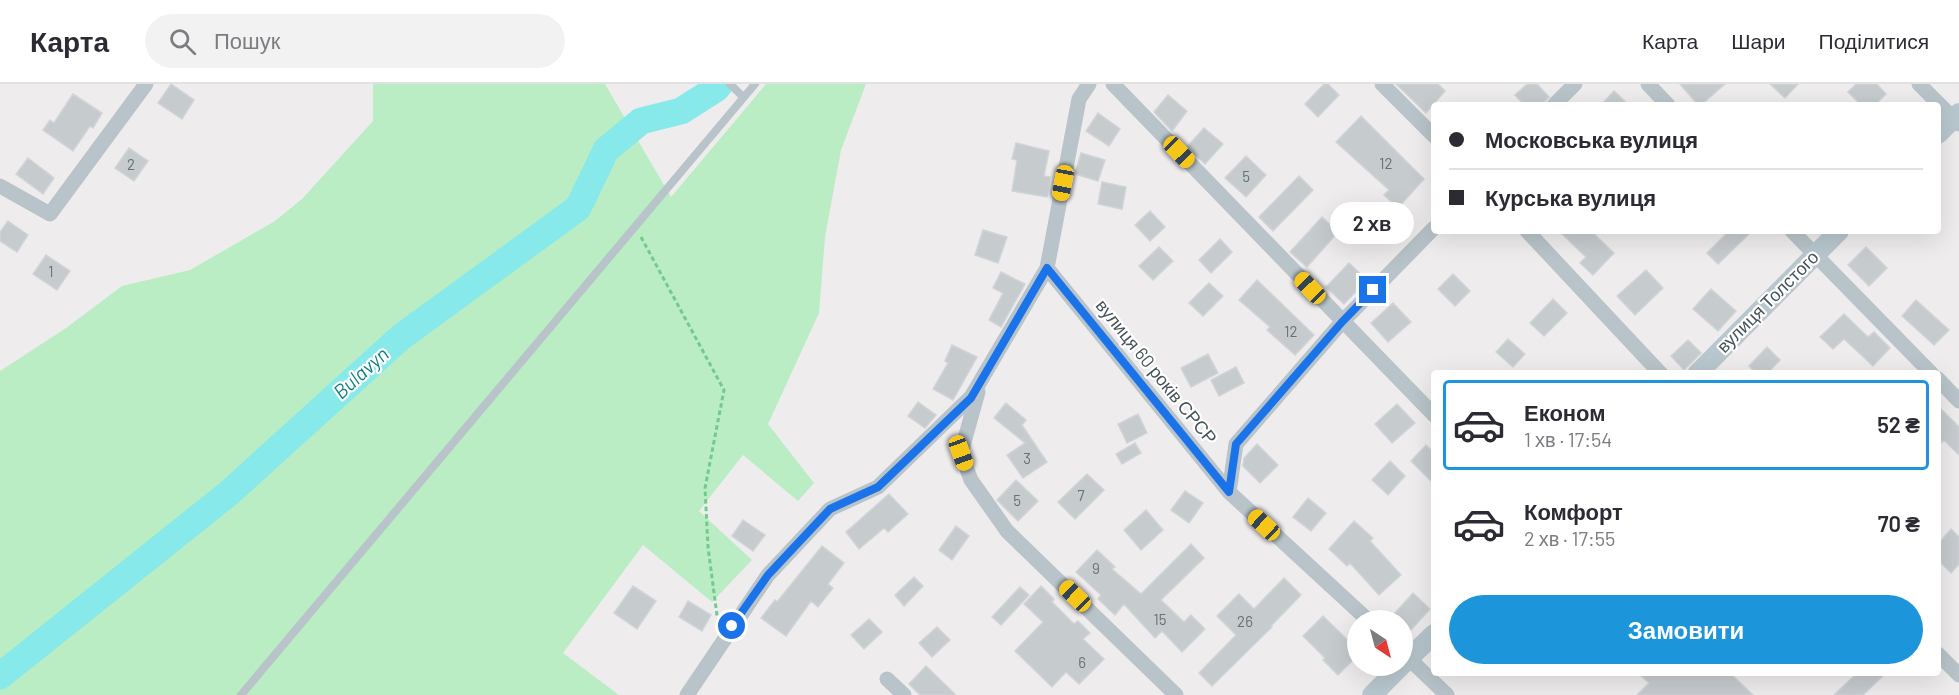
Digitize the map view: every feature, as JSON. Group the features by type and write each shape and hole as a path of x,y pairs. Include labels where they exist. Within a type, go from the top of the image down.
{"street":[{"path":"0,186 50,214 146,84"},
{"path":"687,695 768,575 830,509 878,487 971,398 1047,268 1079,99 1089,84"},
{"path":"1113,84 1431,412"},
{"path":"1382,84 1431,133"},
{"path":"1557,102 1575,84"},
{"path":"1647,84 1665,102"},
{"path":"1919,84 1939,102"},
{"path":"1941,104 1957,119 1941,132"},
{"path":"1229,492 1236,444 1342,322 1431,231"},
{"path":"1530,234 1657,370"},
{"path":"1795,234 1928,370"},
{"name":"вулиця Толстого","path":"1701,370 1836,234"},
{"name":"вулиця 60 років СРСР","path":"1047,268 1229,492 1357,610"},
{"path":"981,381 961,453 971,480 1007,531 1176,695"},
{"path":"1941,382 1959,401"},
{"path":"1413,652 1431,637"},
{"path":"1941,657 1959,675"},
{"path":"1413,667 1447,695"},
{"path":"1372,695 1389,676"},
{"path":"887,679 904,695"}],"lane":[{"path":"241,695 755,84"},
{"path":"732,86 743,97"}],"path":[{"path":"635,226 724,390 705,488 708,547 720,643"}],"green space":[{"path":"373,84 605,84 671,197 766,84 866,84 841,150 825,237 819,313 768,424 814,483 798,501 743,455 699,511 752,560 712,602 643,545 563,653 619,695 0,695 0,371 66,328 122,286 190,270 275,221 302,199 373,121"}],"building":[{"path":"171,84 194,100 182,119 158,103"},
{"path":"1324,84 1328,84 1339,95 1318,117 1305,104"},
{"path":"1396,84 1438,84 1445,91 1436,102 1431,102 1431,107 1426,113"},
{"path":"1527,84 1537,84 1549,97 1545,102 1521,102 1515,95"},
{"path":"1680,84 1725,84 1704,102 1695,102"},
{"path":"1770,84 1798,84 1785,98"},
{"path":"1856,84 1877,84 1886,94 1878,102 1858,102 1848,92"},
{"path":"1614,91 1626,102 1604,102"},
{"path":"73,94 102,113 93,128 90,126 73,151 43,130 50,120 54,123"},
{"path":"1168,95 1187,111 1172,131 1154,112"},
{"path":"1098,113 1120,129 1109,146 1086,131"},
{"path":"1361,116 1424,179 1398,208 1384,195 1389,190 1336,142"},
{"path":"1204,128 1223,144 1205,164 1187,147"},
{"path":"1016,143 1049,151 1044,176 1050,177 1047,197 1012,191 1017,160 1012,159"},
{"path":"129,148 148,161 134,181 115,168"},
{"path":"1081,153 1105,160 1098,181 1075,174"},
{"path":"1246,156 1266,175 1246,197 1225,178"},
{"path":"28,158 54,178 43,194 16,174"},
{"path":"1299,176 1313,190 1273,231 1259,217"},
{"path":"1102,182 1126,187 1122,209 1098,204"},
{"path":"1150,211 1165,227 1150,241 1135,225"},
{"path":"1322,217 1338,232 1307,267 1290,252"},
{"path":"8,221 28,235 17,252 0,241 0,232"},
{"path":"983,230 1007,237 998,263 975,255"},
{"path":"1562,234 1594,234 1614,253 1593,275 1580,263 1586,257"},
{"path":"1726,234 1749,234 1718,264 1707,253"},
{"path":"1220,239 1232,252 1211,273 1199,260"},
{"path":"1159,247 1173,261 1153,280 1139,266"},
{"path":"1866,247 1887,268 1869,286 1848,265"},
{"path":"46,255 70,271 57,290 33,274"},
{"path":"1349,263 1367,280 1344,304 1326,287"},
{"path":"1646,270 1663,288 1635,315 1617,296"},
{"path":"1001,272 1025,284 1001,327 989,320 1003,293 993,288"},
{"path":"1453,274 1470,291 1455,306 1438,289"},
{"path":"1257,280 1314,335 1295,355 1267,330 1270,327 1239,300"},
{"path":"1209,283 1223,296 1203,316 1189,303"},
{"path":"1711,289 1736,311 1718,331 1693,309"},
{"path":"1553,299 1567,313 1544,336 1530,323"},
{"path":"1916,300 1949,330 1934,345 1902,316"},
{"path":"1393,303 1411,322 1388,342 1371,323"},
{"path":"1844,314 1868,337 1874,332 1890,348 1873,366 1844,339 1833,349 1820,337"},
{"path":"1508,339 1525,354 1513,367 1496,352"},
{"path":"1688,340 1701,353 1684,370 1671,356"},
{"path":"952,345 977,357 953,400 933,389 948,363 945,361"},
{"path":"1767,347 1780,360 1771,370 1753,370 1749,366"},
{"path":"1208,354 1218,373 1191,387 1181,368"},
{"path":"1236,367 1244,383 1219,396 1211,380"},
{"path":"918,402 936,415 925,428 908,416"},
{"path":"1006,403 1026,420 1022,425 1047,462 1023,478 1007,455 1025,443 994,418"},
{"path":"1397,404 1415,423 1392,443 1375,424"},
{"path":"1941,409 1959,427 1959,455 1944,440 1941,443"},
{"path":"1138,414 1147,433 1127,443 1118,424"},
{"path":"1135,443 1141,453 1122,464 1116,454"},
{"path":"1257,444 1278,465 1260,483 1243,466 1244,458"},
{"path":"1426,445 1431,450 1431,481 1411,461"},
{"path":"1390,461 1405,476 1388,495 1372,480"},
{"path":"1087,474 1104,490 1075,519 1058,502"},
{"path":"1016,480 1038,501 1018,521 997,500"},
{"path":"1185,491 1203,503 1189,523 1171,510"},
{"path":"889,494 908,514 888,532 884,528 859,549 846,532"},
{"path":"1308,498 1326,513 1311,531 1293,517"},
{"path":"1146,510 1163,530 1141,550 1124,530"},
{"path":"743,520 765,535 753,551 732,536"},
{"path":"1354,521 1373,538 1370,541 1401,575 1379,595 1350,563 1347,566 1329,549"},
{"path":"956,526 969,536 952,560 939,550"},
{"path":"1951,529 1959,537 1959,564 1951,573 1941,563 1941,541"},
{"path":"1191,544 1204,558 1161,600 1184,622 1191,615 1205,629 1182,652 1162,631 1155,638 1124,604 1115,615 1098,599 1101,595 1076,572 1097,550 1115,567 1112,569 1141,594"},
{"path":"822,546 844,563 828,584 833,588 818,607 811,601 786,636 761,618 775,600 777,602"},
{"path":"914,577 923,586 904,606 895,595"},
{"path":"1284,578 1301,595 1212,686 1199,673 1236,635 1217,616 1239,594 1254,609"},
{"path":"633,586 656,601 637,629 614,613"},
{"path":"1041,586 1054,599 1052,602 1074,624 1078,621 1090,633 1083,639 1104,659 1079,684 1066,672 1052,687 1015,651 1043,622 1024,604"},
{"path":"1020,587 1029,595 1001,625 992,617"},
{"path":"1413,593 1430,609 1413,628 1413,610 1398,610"},
{"path":"688,601 711,615 702,631 679,617"},
{"path":"1323,616 1347,639 1347,666 1338,675 1303,636"},
{"path":"869,619 882,632 864,649 851,635"},
{"path":"937,627 950,640 932,657 919,643"},
{"path":"926,666 956,695 920,695 909,684"},
{"path":"1641,676 1733,676 1753,695 1637,695 1649,683"},
{"path":"1854,676 1883,676 1863,695 1834,695"}],"waterway":[{"name":"Bulavyn","path":"0,676 229,493 401,337 578,208 606,150 641,121 681,111 720,84"}],"route":[{"path":"732,626 768,575 830,509 878,487 971,398 1047,268 1229,492 1236,444 1342,322 1373,290"}]}
